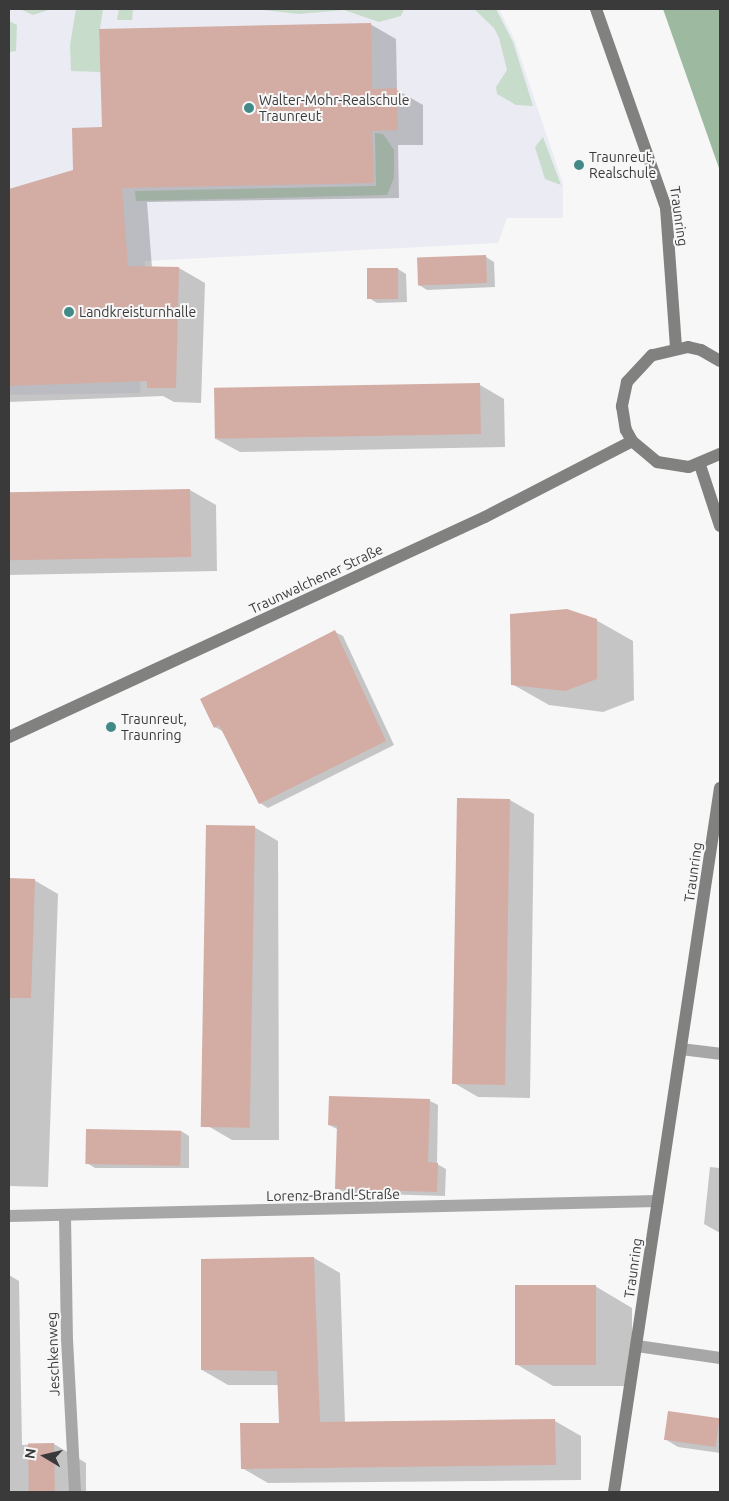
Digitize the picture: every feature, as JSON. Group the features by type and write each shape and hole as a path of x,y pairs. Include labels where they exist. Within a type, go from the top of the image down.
{"street":[{"name":"Traunring","path":"596,9 664,200 676,347"},
{"path":"720,361 701,350 676,347 652,355 627,382 622,406 632,441 657,462 678,468 700,465 720,454"},
{"name":"Traunwalchener Straße","path":"9,737 485,517 632,441"},
{"path":"700,465 720,526"},
{"name":"Traunring","path":"614,1492 638,1346 720,788"},
{"path":"681,1049 720,1054"},
{"name":"Lorenz-Brandl-Straße","path":"9,1216 658,1202"},
{"name":"Jeschkenweg","path":"65,1215 66,1339 75,1492"},
{"path":"638,1346 720,1358"}],"shaded area":[{"path":"9,9 499,9 515,41 563,184 563,218 507,218 498,243 145,261 140,393 9,395"}],"green space":[{"path":"20,9 51,9 33,15"},
{"path":"76,9 103,9 99,35 101,72 71,71 70,45"},
{"path":"119,9 133,9 132,20 117,20"},
{"path":"253,9 404,9 401,16 379,22 344,10 299,14"},
{"path":"474,9 496,9 513,42 533,106 516,105 497,94 496,87 507,70 499,38 494,28"},
{"path":"663,9 720,9 720,171"},
{"path":"9,21 17,25 16,51 9,52"},
{"path":"375,133 383,134 394,150 394,178 387,195 136,201 135,191 376,186"},
{"path":"543,137 561,185 545,179 535,147"}],"building":[{"path":"371,23 372,89 397,88 398,130 372,131 374,183 122,188 128,266 179,267 176,388 147,388 147,381 9,386 9,189 73,170 72,128 102,127 99,29"},
{"path":"486,255 487,283 418,285 417,257"},
{"path":"367,268 398,268 398,299 367,299"},
{"path":"480,383 481,434 215,439 214,388"},
{"path":"190,489 191,557 10,560 9,492"},
{"path":"567,609 597,619 597,679 565,691 511,685 510,614"},
{"path":"335,630 386,741 259,804 219,725 214,728 200,699"},
{"path":"457,798 510,799 505,1085 452,1084"},
{"path":"206,825 255,826 250,1128 201,1127"},
{"path":"9,878 35,879 31,998 9,998"},
{"path":"329,1096 430,1099 428,1162 438,1163 437,1192 335,1189 337,1126 328,1125"},
{"path":"86,1129 181,1131 180,1166 85,1164"},
{"path":"314,1257 320,1422 555,1419 556,1465 241,1469 240,1423 279,1423 277,1371 201,1370 201,1259"},
{"path":"515,1285 596,1285 596,1365 515,1365"},
{"path":"668,1411 719,1418 715,1447 664,1440"},
{"path":"28,1443 54,1443 55,1492 29,1492"}],"place":[{"name":"Walter-Mohr-Realschule Traunreut","path":"249,108"},
{"name":"Traunreut, Realschule","path":"579,165"},
{"name":"Landkreisturnhalle","path":"69,312"},
{"name":"Traunreut, Traunring","path":"111,727"}]}
